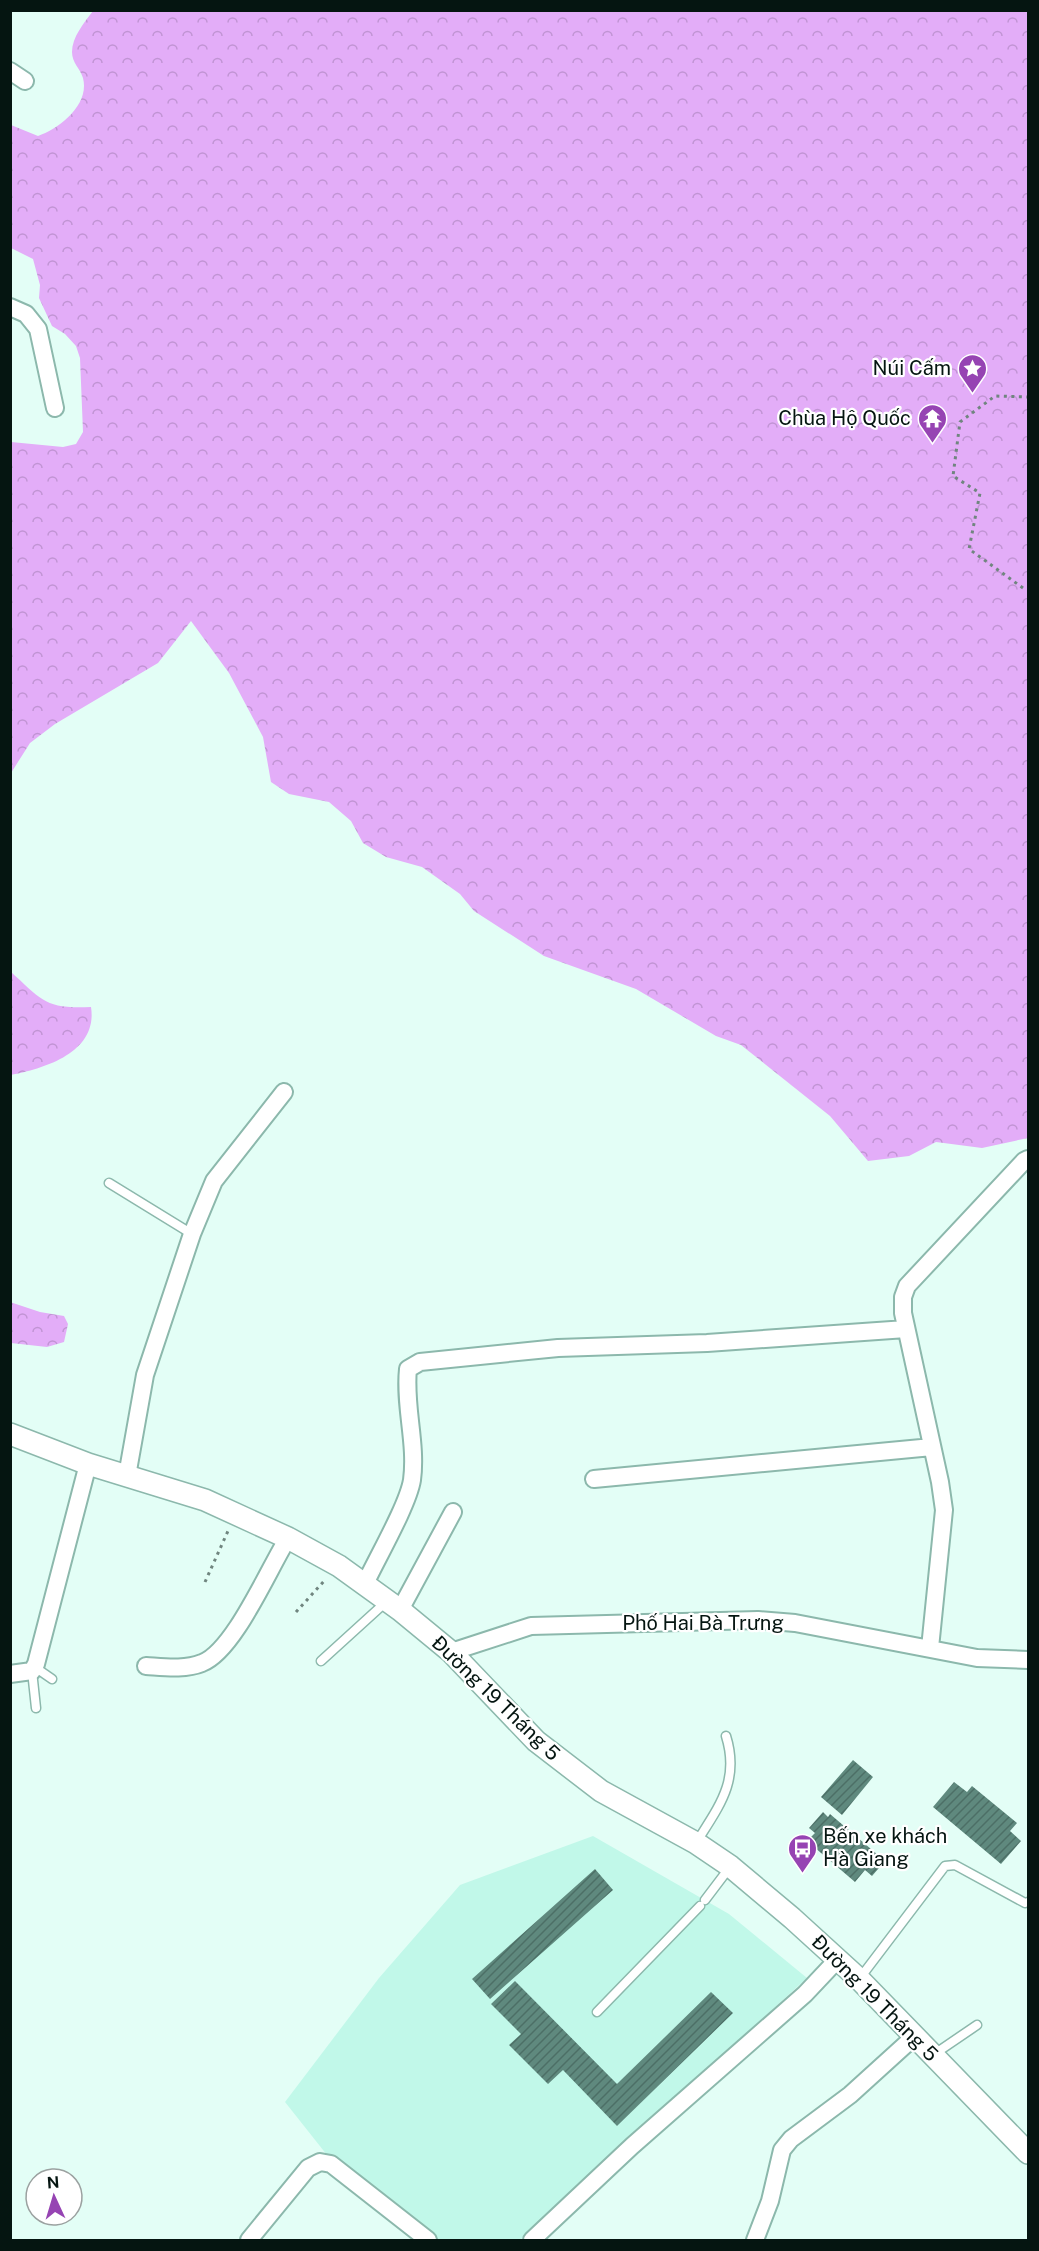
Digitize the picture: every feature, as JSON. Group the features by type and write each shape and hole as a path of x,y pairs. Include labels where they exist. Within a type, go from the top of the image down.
{"street":[{"path":"10,71 25,81"},
{"path":"10,307 26,314 38,329 55,408"},
{"path":"128,1476 145,1375 165,1321 192,1234 214,1181 284,1092"},
{"path":"930,1648 944,1510 906,1329 903,1297 907,1286 1023,1161 1029,1159"},
{"path":"364,1586 409,1490 412,1452 406,1389 408,1369 420,1362 558,1348 719,1343 906,1329"},
{"name":"Đường 19 Tháng 5","path":"10,1434 88,1464 205,1500 288,1538 339,1566 393,1605 451,1652 536,1741 601,1791 696,1843 730,1866 859,1979 1029,2153"},
{"path":"594,1479 932,1448"},
{"path":"10,1674 34,1668 88,1464"},
{"path":"393,1605 453,1512"},
{"path":"146,1666 176,1667 202,1663 221,1649 241,1623 288,1538"},
{"name":"Phố Hai Bà Trưng","path":"451,1652 531,1626 726,1620 779,1621 977,1658 1029,1660"},
{"path":"532,2241 632,2146 805,1994 838,1959"},
{"path":"755,2241 770,2201 782,2150 791,2139 850,2095 915,2036"},
{"path":"249,2241 308,2168 320,2162 331,2164 428,2241"}],"lane":[{"path":"109,1183 192,1234"},
{"path":"321,1661 393,1605"},
{"path":"36,1708 34,1668 52,1679"},
{"path":"696,1843 723,1798 732,1772 731,1754 726,1736"},
{"path":"859,1979 945,1866 956,1865 1025,1903 1029,1902"},
{"path":"597,2012 703,1903 730,1866"},
{"path":"933,2055 977,2025"}],"path":[{"path":"1023,588 969,549 980,494 953,476 960,422 995,396 1029,397"},
{"path":"206,1582 236,1513"},
{"path":"296,1612 339,1566"}],"shaded area":[{"path":"593,1836 729,1914 807,1978 520,2240 436,2240 327,2155 285,2102 379,1978 460,1885"}],"green space":[{"path":"93,11 1028,11 1028,1138 982,1148 936,1142 909,1156 868,1161 830,1116 741,1045 716,1036 636,989 544,956 474,911 460,894 422,867 386,857 363,843 351,821 329,802 289,794 271,782 263,737 229,673 191,621 158,663 55,724 30,743 11,773 11,442 63,447 76,444 83,432 80,358 76,346 65,334 52,326 39,298 40,285 33,259 11,248 11,125 38,136 55,128 71,115 82,97 84,88 83,78 72,56 74,41"},
{"path":"10,971 46,1001 64,1006 91,1007 91,1023 86,1036 78,1046 54,1062 11,1075"},
{"path":"10,1302 40,1312 64,1316 68,1324 64,1342 47,1347 11,1343"}],"building":[{"path":"853,1760 873,1777 842,1815 821,1797"},
{"path":"954,1782 967,1792 972,1786 1017,1823 1010,1831 1021,1841 1001,1864 933,1807"},
{"path":"823,1812 828,1817 830,1814 885,1861 872,1876 865,1870 855,1882 807,1841 815,1833 809,1828"},
{"path":"595,1869 613,1890 490,1999 472,1979"},
{"path":"515,1981 617,2084 711,1992 733,2013 617,2126 563,2070 548,2084 509,2045 521,2034 491,2004"}],"place":[{"name":"Núi Cấm","path":"972,394"},
{"name":"Chùa Hộ Quốc","path":"932,444"},
{"name":"Bến xe khách Hà Giang","path":"802,1874"}]}
